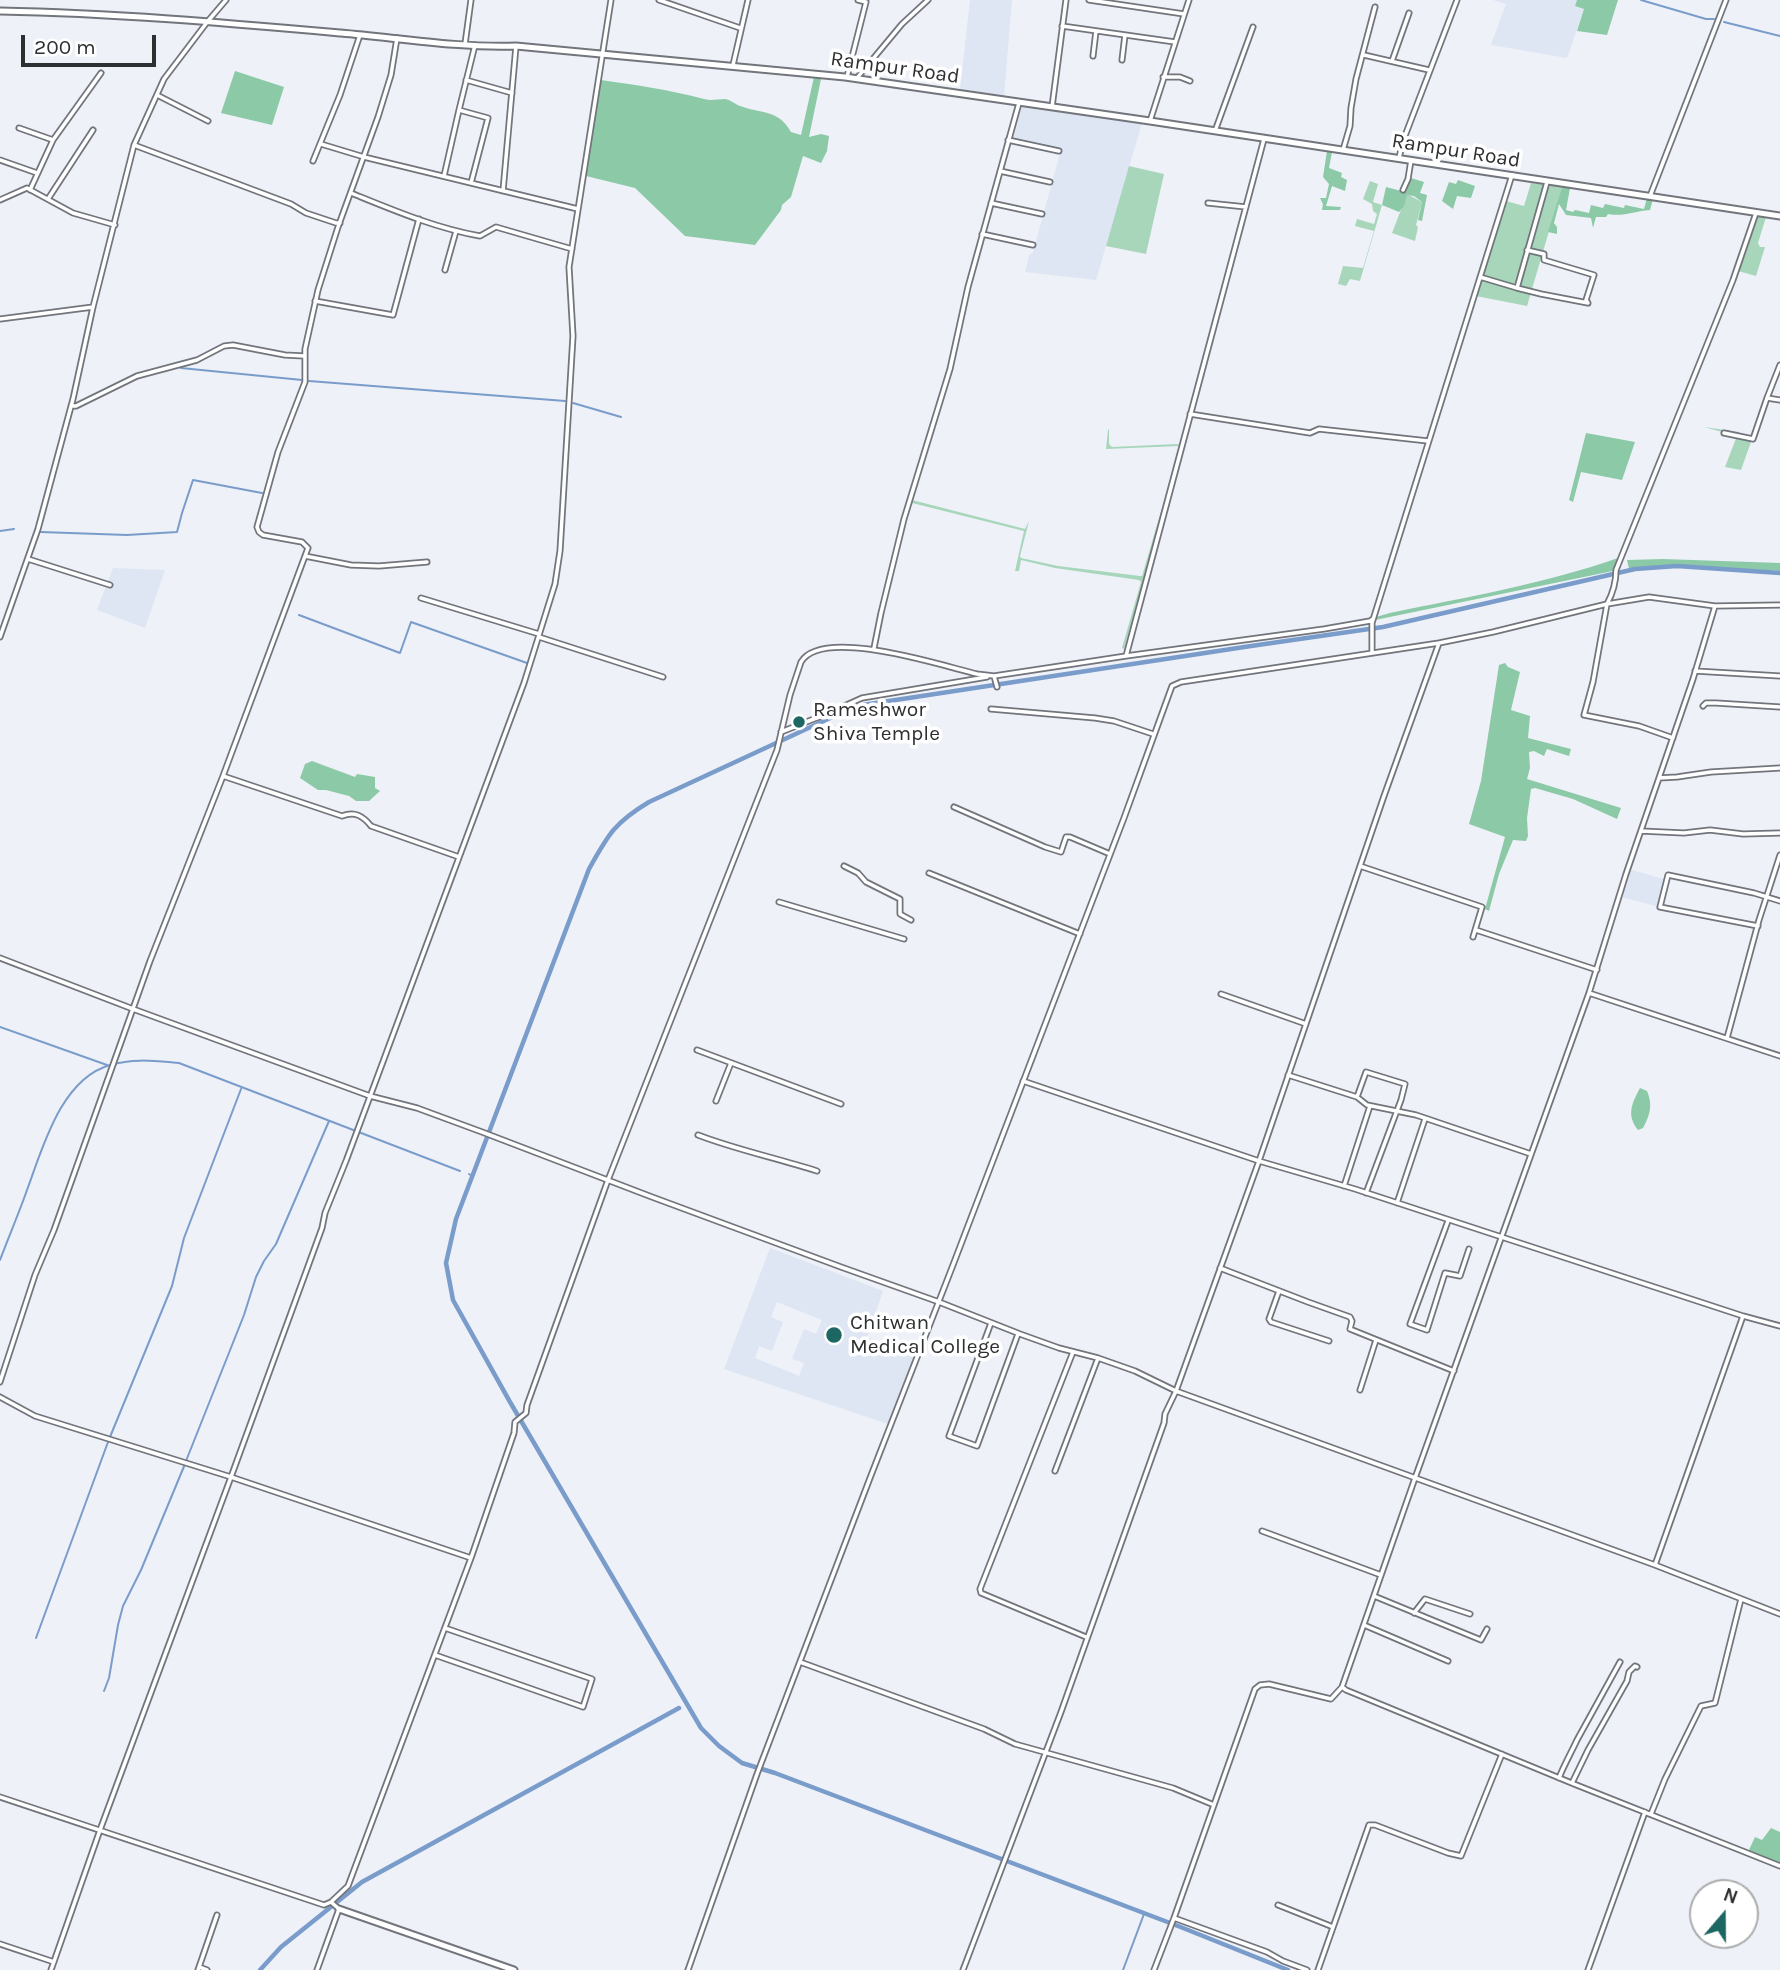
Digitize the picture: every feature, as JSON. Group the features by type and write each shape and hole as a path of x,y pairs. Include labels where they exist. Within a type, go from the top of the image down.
{"main road":[{"name":"Rampur Road","path":"0,11 208,21 475,45 602,53 857,78 1780,216"},
{"path":"338,1908 513,1970"}],"street":[{"path":"0,637 38,530 134,145 164,79 226,0"},
{"path":"465,44 471,0"},
{"path":"51,1970 328,1206 524,683 555,584 560,551 573,336 569,267 611,0"},
{"path":"659,0 740,29"},
{"path":"733,65 748,0"},
{"path":"847,77 866,2 858,0"},
{"path":"857,78 902,24 928,0"},
{"path":"1052,107 1066,0"},
{"path":"1089,0 1185,14"},
{"path":"1150,121 1189,0"},
{"path":"1399,158 1403,141 1457,0"},
{"path":"1650,196 1726,0"},
{"path":"1343,150 1350,126 1356,79 1376,7"},
{"path":"1392,61 1409,13"},
{"path":"1062,26 1175,42"},
{"path":"1215,131 1252,27"},
{"path":"1093,56 1096,31"},
{"path":"313,161 360,34"},
{"path":"1122,60 1125,35"},
{"path":"0,1382 35,1275 54,1230 177,889 223,776 309,548 302,542 262,535 257,527 278,452 305,382 305,356 315,301 391,75 397,38"},
{"path":"444,176 475,45"},
{"path":"503,191 516,46"},
{"path":"1364,55 1429,71"},
{"path":"30,190 53,140 101,73"},
{"path":"1163,77 1180,77 1190,81"},
{"path":"466,80 512,93"},
{"path":"156,95 208,121"},
{"path":"874,648 904,519 950,369 968,287 1019,102"},
{"path":"459,110 488,118 471,183"},
{"path":"19,128 53,140"},
{"path":"48,199 93,130"},
{"path":"1009,139 1059,151"},
{"path":"1126,656 1264,139"},
{"path":"321,144 578,209"},
{"path":"134,145 251,188 306,213 340,223"},
{"path":"0,160 37,173"},
{"path":"1403,190 1408,179 1410,160"},
{"path":"1000,171 1050,182"},
{"path":"1372,652 1374,617 1512,175"},
{"path":"1517,288 1547,180"},
{"path":"0,200 27,188 73,214 115,225"},
{"path":"351,193 456,231 480,236 492,228 503,228 572,249"},
{"path":"991,202 1042,214"},
{"path":"1208,203 1245,207"},
{"path":"1673,737 1639,726 1584,715 1593,682 1607,604 1616,580 1616,570 1733,280 1756,213"},
{"path":"315,301 393,315 419,219"},
{"path":"445,270 456,231"},
{"path":"982,234 1033,245"},
{"path":"1480,276 1517,288 1588,303 1586,300 1594,275 1544,260 1544,254 1527,250"},
{"path":"0,319 93,307"},
{"path":"71,406 137,376 197,360 224,346 305,356"},
{"path":"1724,433 1753,439 1780,365"},
{"path":"1767,398 1780,400"},
{"path":"1191,414 1310,432 1319,429 1428,441"},
{"path":"306,556 351,565 379,566 427,562"},
{"path":"28,559 110,585"},
{"path":"688,1970 757,1774 1080,934 1172,686 1181,682 1439,643 1607,604 1649,597 1715,606 1780,606"},
{"path":"421,598 663,677"},
{"path":"1154,1970 1255,1689 1269,1684 1331,1699 1342,1686 1590,993 1715,606"},
{"path":"780,732 862,698 1126,656 1324,629 1370,621 1374,617"},
{"path":"963,1970 1045,1753 1259,1161 1439,643"},
{"path":"0,1797 324,1905 348,1886 471,1558 516,1421 523,1416 608,1180 777,750 790,695 802,662 813,651 874,648 995,678"},
{"path":"1695,671 1780,676"},
{"path":"995,678 997,687"},
{"path":"1703,706 1706,703 1716,703 1780,707"},
{"path":"991,709 1095,718 1114,721 1153,734"},
{"path":"1659,778 1780,768"},
{"path":"223,776 342,816 350,813 364,818 372,826 459,857"},
{"path":"954,807 1061,852 1066,837 1070,837 1110,854"},
{"path":"1641,831 1684,833 1710,830 1743,834 1780,832"},
{"path":"1727,1039 1780,855"},
{"path":"844,866 858,873 866,882 900,899 900,914 911,920"},
{"path":"1360,866 1482,907 1473,937"},
{"path":"929,873 1080,934"},
{"path":"1758,926 1660,907 1668,876 1780,901"},
{"path":"779,902 904,939"},
{"path":"1476,930 1597,970"},
{"path":"0,958 370,1096 416,1108 496,1137 1018,1334 1135,1371 1175,1391 1655,1565 1780,1614"},
{"path":"1590,993 1780,1056"},
{"path":"1222,994 1306,1024"},
{"path":"697,1050 841,1104"},
{"path":"716,1101 731,1063"},
{"path":"1357,1097 1366,1072 1405,1084 1366,1193"},
{"path":"1289,1075 1357,1097 1370,1105 1425,1118 1531,1154"},
{"path":"1023,1081 1259,1161 1780,1326"},
{"path":"1344,1186 1370,1105"},
{"path":"1396,1203 1425,1118"},
{"path":"698,1135 817,1171"},
{"path":"1448,1221 1410,1324 1427,1330 1446,1273 1460,1276 1469,1249"},
{"path":"1220,1268 1350,1317 1350,1329 1454,1371"},
{"path":"1279,1292 1269,1319 1271,1322 1329,1341"},
{"path":"1655,1565 1743,1316"},
{"path":"991,1323 948,1436 977,1446 1018,1334"},
{"path":"1360,1390 1376,1340"},
{"path":"1073,1352 980,1589 981,1593 1087,1637"},
{"path":"1055,1471 1098,1358"},
{"path":"0,1397 35,1416 231,1476 471,1558"},
{"path":"1262,1531 1381,1575"},
{"path":"1374,1596 1481,1640 1487,1629"},
{"path":"1414,1613 1425,1599 1470,1614"},
{"path":"1651,1814 1701,1706 1715,1703 1741,1599"},
{"path":"1364,1625 1448,1661"},
{"path":"435,1655 583,1707 592,1679 445,1628"},
{"path":"800,1662 984,1729 1015,1744 1173,1788 1214,1805"},
{"path":"1559,1778 1620,1662"},
{"path":"1572,1783 1627,1681 1629,1672 1637,1667"},
{"path":"1342,1686 1346,1690 1559,1778 1780,1866"},
{"path":"1318,1970 1369,1825 1461,1856 1502,1754"},
{"path":"1588,1970 1645,1812"},
{"path":"317,1970 338,1908 331,1902"},
{"path":"1278,1905 1294,1909 1333,1927"},
{"path":"207,1970 198,1969 217,1915"},
{"path":"1174,1920 1267,1952 1307,1970"},
{"path":"0,1944 54,1962"}],"shaded area":[{"path":"970,0 1012,0 1004,97 960,90"},
{"path":"1493,0 1577,0 1575,6 1584,9 1567,58 1491,45 1506,4"},
{"path":"1022,106 1142,123 1096,280 1025,272 1061,150 1013,139"},
{"path":"113,568 165,570 145,628 97,610"},
{"path":"1629,869 1667,880 1660,907 1621,897"},
{"name":"Chitwan Medical College","path":"770,1248 883,1291 867,1337 915,1356 888,1424 724,1369","holes":["777,1302 822,1320 816,1334 804,1329 792,1359 804,1363 799,1376 755,1358 759,1346 772,1351 783,1322 771,1317"]}],"green space":[{"path":"1577,0 1618,0 1607,35 1577,31 1584,9 1575,6"},
{"path":"235,71 284,87 272,125 221,113"},
{"path":"814,77 821,79 809,137 821,134 829,136 827,151 821,163 803,156 791,197 782,205 755,245 685,236 635,188 586,176 601,80 666,90 707,100 727,100 769,113 781,119 791,132 801,135"},
{"path":"1327,151 1332,152 1329,168 1342,173 1341,177 1347,180 1345,191 1332,186 1326,206 1341,207 1340,210 1322,210 1320,198 1326,198 1329,184 1323,177"},
{"path":"1129,166 1164,174 1146,254 1106,246"},
{"path":"1411,178 1424,182 1420,193 1427,195 1422,221 1418,220 1422,202 1414,196 1407,195 1399,212 1382,205 1386,187 1405,192"},
{"path":"1458,180 1475,186 1471,198 1457,196 1453,209 1442,201 1449,182 1456,184"},
{"path":"1370,181 1378,184 1373,202 1382,205 1360,281 1350,279 1346,286 1338,284 1343,266 1363,268 1374,231 1355,226 1357,219 1374,224 1377,214 1373,211 1372,204 1363,199"},
{"path":"1531,183 1562,187 1527,306 1476,296 1506,201 1524,206"},
{"path":"1562,187 1570,188 1566,210 1573,212 1575,210 1589,213 1591,205 1603,208 1605,204 1644,209 1647,198 1653,199 1650,210 1596,217 1593,228 1591,218 1566,215 1559,204 1554,223 1557,234 1548,232"},
{"path":"1407,194 1422,202 1415,241 1392,233"},
{"path":"1757,215 1766,217 1758,243 1760,247 1765,247 1756,276 1738,271"},
{"path":"1704,427 1739,432 1738,436 1751,442 1741,470 1725,467 1737,436"},
{"path":"1109,429 1109,444 1112,447 1177,444 1182,446 1124,649 1122,648 1141,582 1139,580 1055,568 1021,560 1019,571 1015,571 1024,531 912,503 912,500 1025,529 1029,521 1021,558 1058,566 1142,576 1179,446 1106,449"},
{"path":"1586,433 1635,442 1622,480 1581,472 1573,502 1569,500"},
{"path":"1618,558 1613,571 1375,620 1376,617 1390,613 1534,583"},
{"path":"1627,560 1780,563 1780,571 1677,565 1629,569"},
{"path":"1505,663 1520,672 1511,710 1530,716 1528,738 1571,749 1569,756 1547,749 1544,756 1534,751 1529,752 1530,768 1527,779 1621,808 1617,819 1573,799 1531,789 1527,818 1528,836 1526,841 1513,840 1499,874 1489,911 1485,909 1505,837 1469,824 1481,781 1499,665"},
{"path":"312,761 355,777 357,774 375,777 375,788 380,791 369,801 356,801 349,796 318,790 300,778 305,764"},
{"path":"1640,1088 1647,1091 1650,1105 1643,1128 1638,1130 1631,1114"},
{"path":"1771,1828 1780,1832 1780,1865 1748,1852 1755,1837 1762,1840"}],"waterway":[{"path":"1641,0 1714,19"},
{"path":"1724,22 1780,36"},
{"path":"181,368 302,380"},
{"path":"309,381 565,401"},
{"path":"573,403 621,417"},
{"path":"41,532 127,535 177,532 193,480 262,493"},
{"path":"0,531 14,529"},
{"path":"1288,1970 775,1773 742,1763 719,1746 701,1728 453,1300 446,1263 456,1219 589,869 613,831 649,802 856,706 1383,627 1635,569 1677,566 1780,573"},
{"path":"299,615 400,653 411,622 527,663"},
{"path":"0,1027 107,1065"},
{"path":"0,1260 47,1135 66,1099 93,1073 128,1061 179,1063 460,1171"},
{"path":"110,1437 172,1286 184,1238 241,1089"},
{"path":"186,1461 244,1315 256,1277 276,1244 329,1121"},
{"path":"36,1638 108,1442"},
{"path":"104,1691 123,1606 185,1464"},
{"path":"260,1970 281,1947 362,1882 679,1708"},
{"path":"1123,1970 1144,1914"}],"place":[{"name":"Rameshwor Shiva Temple","path":"799,722"},
{"name":"Chitwan Medical College","path":"834,1335"}]}
